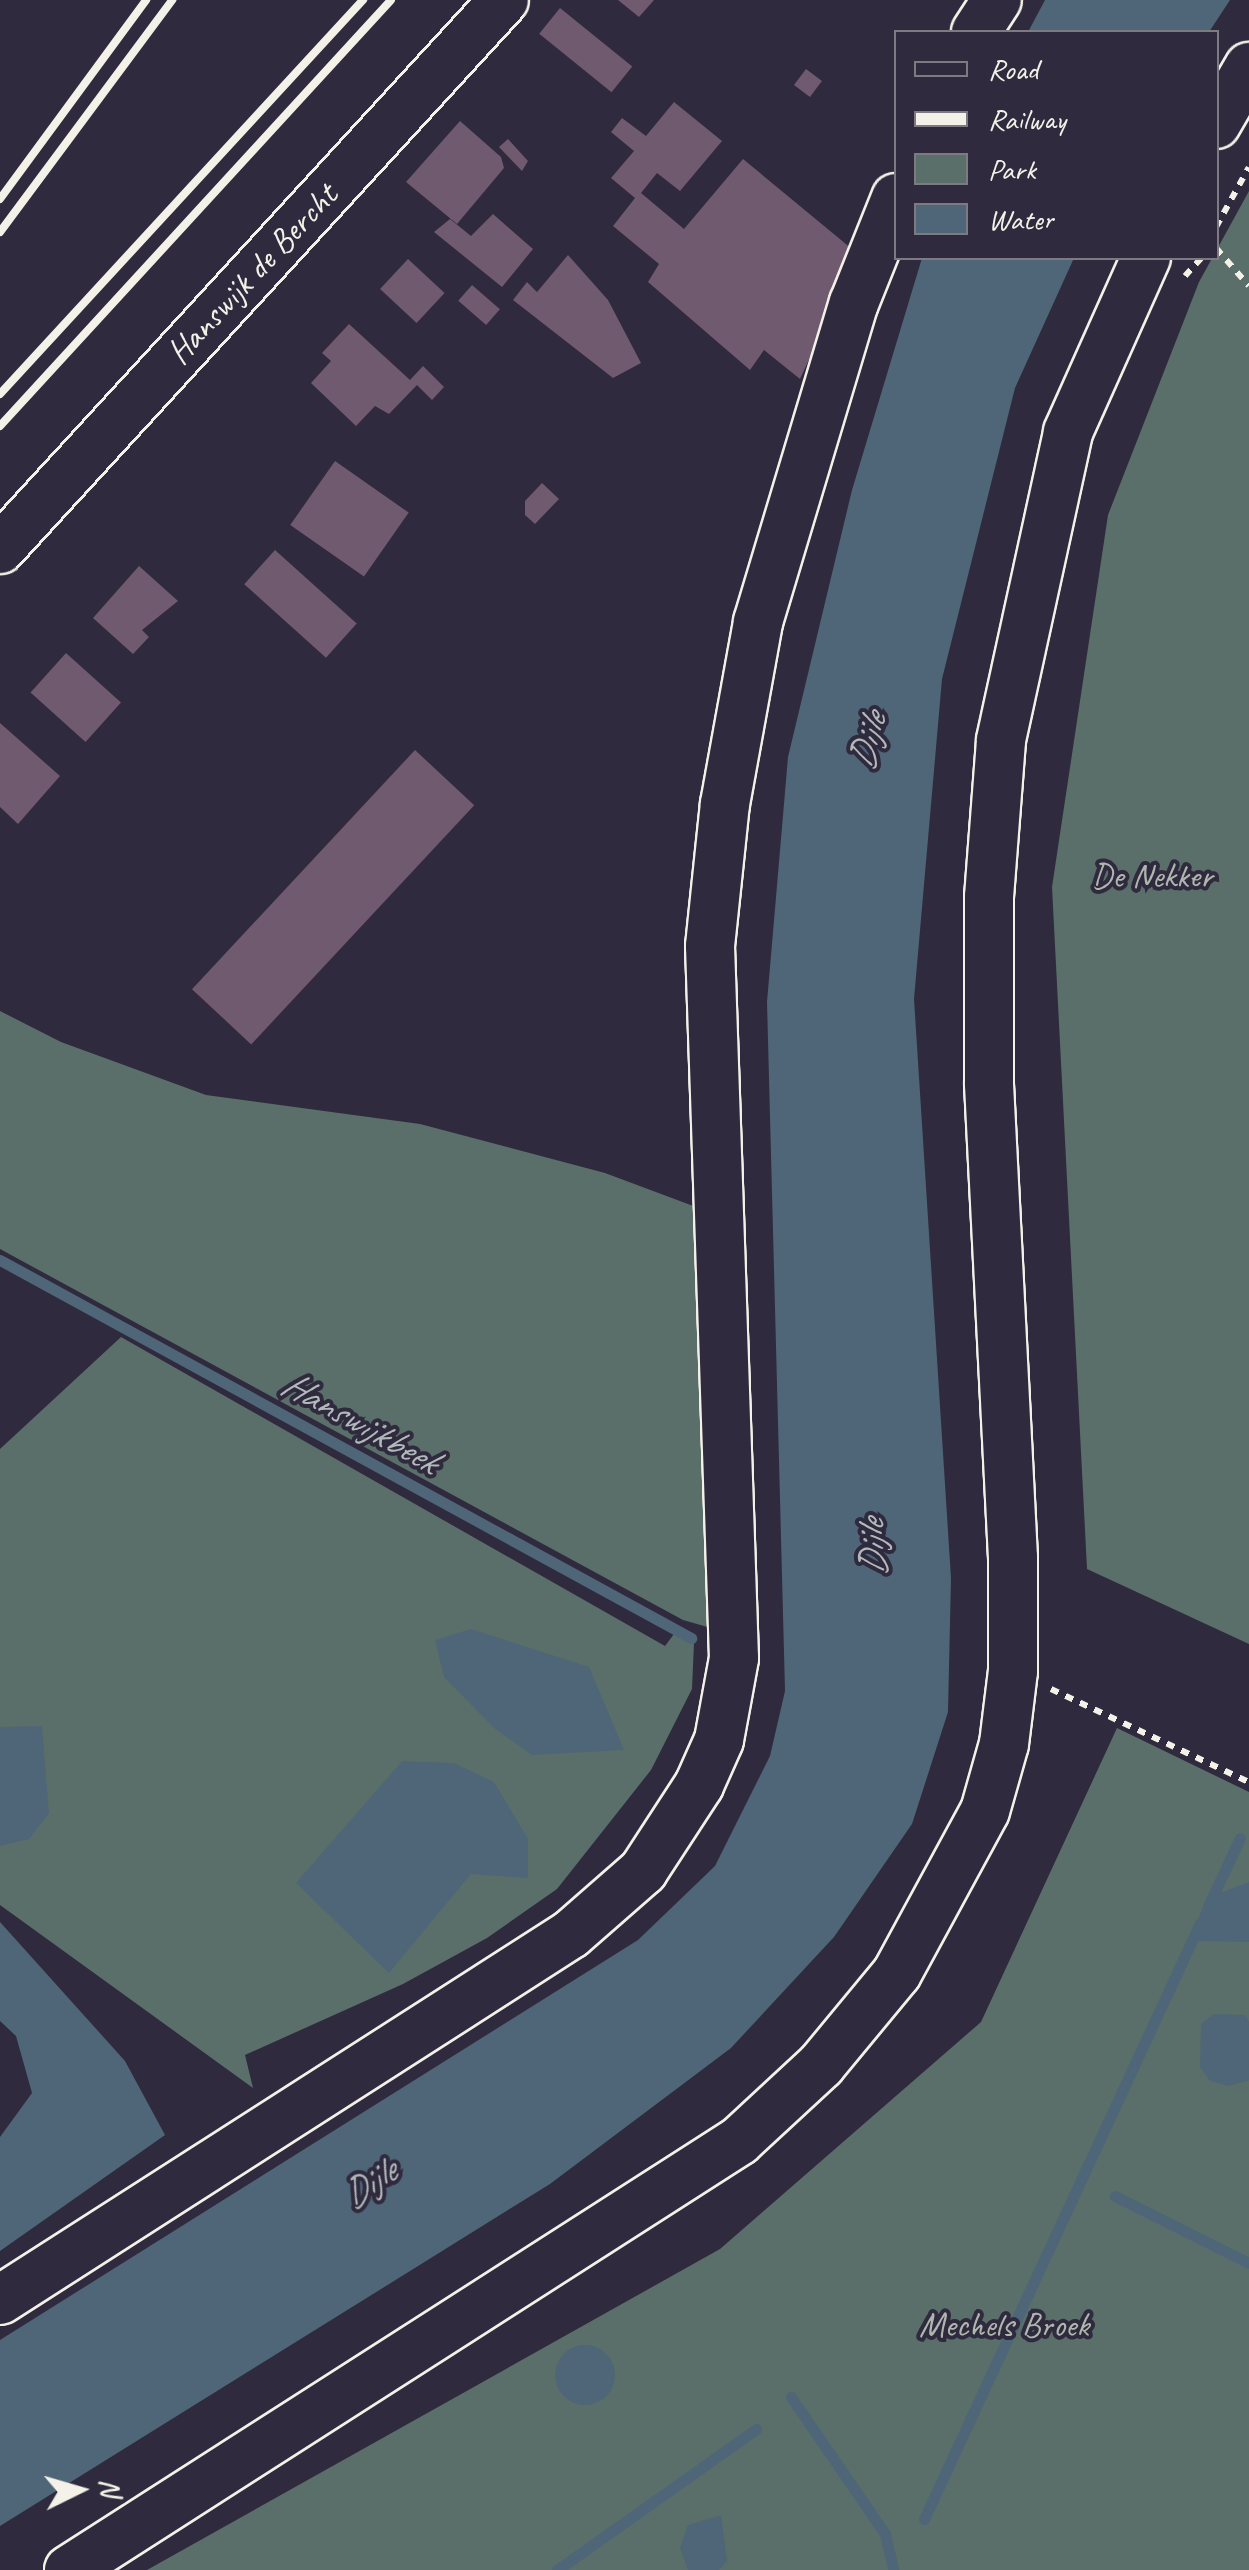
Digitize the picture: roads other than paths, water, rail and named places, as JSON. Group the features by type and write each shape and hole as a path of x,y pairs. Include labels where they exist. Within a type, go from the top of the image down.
{"street":[{"name":"Hanswijk de Bercht","path":"0,550 504,0"},
{"path":"977,30 997,0"},
{"path":"1219,119 1249,68"},
{"path":"0,2300 571,1934 643,1871 698,1785 719,1740 734,1658 710,946 725,804 758,622 854,303 894,203"},
{"path":"69,2570 634,2214 739,2141 821,2065 897,1973 985,1811 1004,1744 1013,1670 990,1083 990,897 1001,740 1068,432 1145,260"}],"water":[{"path":"1045,0 1230,0 1210,30 1029,30"},
{"name":"Dijle","path":"921,260 1073,260 1015,388 942,679 914,999 951,1578 948,1712 912,1824 834,1937 731,2048 550,2184 0,2526 0,2340 638,1940 715,1866 770,1756 785,1691 767,1002 788,757 852,490"},
{"path":"471,1629 589,1667 624,1750 532,1755 494,1728 444,1677 435,1640"},
{"path":"42,1726 49,1813 29,1839 0,1846 0,1727"},
{"path":"402,1761 454,1763 494,1782 528,1839 528,1878 471,1874 389,1973 296,1883"},
{"path":"1249,1882 1249,1942 1199,1941 1192,1933 1207,1898"},
{"path":"0,1922 125,2061 165,2135 0,2251 0,2137 32,2093 16,2036 0,2021"},
{"path":"1214,2014 1245,2015 1249,2022 1249,2080 1229,2086 1210,2081 1200,2067 1201,2024"},
{"path":"585,2345 606,2354 615,2375 606,2396 585,2405 564,2396 555,2375 564,2354"},
{"path":"721,2515 727,2561 719,2570 688,2570 680,2548 688,2525"}],"waterway":[{"name":"Hanswijkbeek","path":"0,1260 691,1638"},
{"path":"1208,1906 1240,1838"},
{"path":"924,2519 1200,1923"},
{"path":"1115,2196 1249,2263"},
{"path":"791,2397 885,2534 893,2570"},
{"path":"557,2570 756,2429"}],"railway":[{"path":"0,199 146,0"},
{"path":"0,232 172,0"},
{"path":"0,394 363,0"},
{"path":"0,426 391,0"}],"park label":[{"name":"De Nekker","path":"1152,876"},
{"name":"Mechels Broek","path":"1004,2325"}]}
